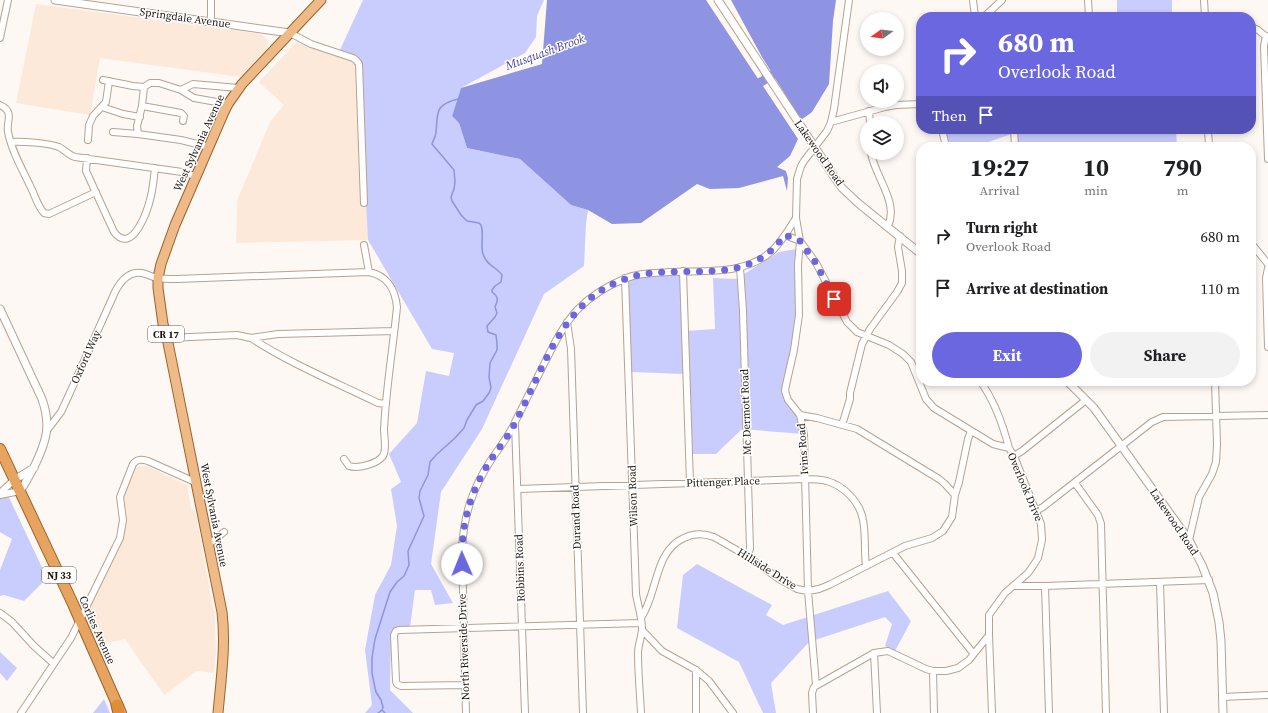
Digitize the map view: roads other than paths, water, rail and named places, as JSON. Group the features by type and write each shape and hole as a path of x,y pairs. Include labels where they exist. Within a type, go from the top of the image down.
{"highway":[{"name":"Corlies Avenue","path":"0,449 80,620 119,710"}],"main road":[{"name":"West Sylvania Avenue","path":"218,713 223,659 223,620 167,338 160,325 158,278 166,249 195,176 228,104 238,88 321,0"}],"street":[{"path":"0,38 8,0"},
{"name":"Springdale Avenue","path":"55,0 290,33"},
{"path":"211,0 211,22"},
{"name":"Lakewood Road","path":"718,0 765,74 831,174 842,188 916,250"},
{"name":"Ivins Road","path":"816,685 808,591 804,436 800,415 788,400 786,385 798,328 798,265 800,241 796,218 796,190 799,172 804,160 827,131 831,122 849,0"},
{"path":"973,0 974,12"},
{"path":"989,12 1002,0"},
{"path":"1088,0 1089,12"},
{"path":"1204,0 1205,12"},
{"path":"1256,29 1267,37 1264,46 1268,159"},
{"path":"290,33 311,44 353,58 360,67 364,203"},
{"path":"88,140 89,124 93,116 106,102 106,81 144,87 150,83 158,83 181,90 194,98 228,104"},
{"path":"181,90 193,84 238,88"},
{"path":"138,134 137,126 142,106 144,87"},
{"path":"831,122 896,105 916,104"},
{"path":"0,105 8,112 8,130 11,142 44,213 49,214 96,192"},
{"path":"102,106 123,114 140,117"},
{"path":"142,106 181,113 184,116 183,121"},
{"path":"869,111 869,116"},
{"path":"113,132 181,140 208,147"},
{"path":"11,142 19,141 57,146 73,156 182,172 195,176"},
{"path":"87,158 86,171 116,235 124,239 131,237 137,231 152,194 155,168"},
{"path":"873,160 889,203 891,220 888,226"},
{"name":"North Riverside Drive","path":"466,713 462,548 466,513 482,475 515,424 567,322 578,309 595,294 625,278 645,274 722,270 752,264 773,250 796,218"},
{"path":"785,235 800,241"},
{"path":"842,424 850,399 862,344 870,328 902,283 902,271 898,247 900,236"},
{"name":"Overlook Drive","path":"800,241 816,263 847,322 857,332 889,345 903,354 911,362 916,373"},
{"path":"344,459 349,466 360,468 380,459 384,453 386,404 397,307 394,293 389,284 378,274 369,272 364,245"},
{"path":"1256,249 1268,264"},
{"name":"Mc Dermott Road","path":"740,267 743,311 750,549 747,556"},
{"path":"1268,268 1266,278 1268,347"},
{"path":"683,271 690,483"},
{"name":"Oxford Way","path":"20,491 27,482 44,447 48,430 61,412 115,292 120,283 126,277 142,273 158,278 177,279 369,272"},
{"name":"Wilson Road","path":"625,278 636,594 642,623 638,653 641,713"},
{"path":"0,309 42,399 46,410 48,430"},
{"name":"Durand Road","path":"567,322 571,349 583,713"},
{"path":"251,338 278,334 394,331"},
{"path":"167,338 237,335 251,338 290,361 378,403 386,404"},
{"name":"Overlook Drive","path":"921,386 923,393 932,406 937,410 996,446 1009,448 1014,456 1042,530 1041,550 1033,566 1028,573 1005,593 989,615 988,635 992,713"},
{"path":"983,386 991,398 1005,433 1009,448"},
{"name":"Lakewood Road","path":"1072,386 1094,408 1189,540 1209,580 1219,622 1223,713"},
{"path":"1189,540 1199,497 1212,474 1216,462 1217,444 1215,386"},
{"path":"1014,456 1086,400"},
{"path":"800,415 842,424 860,430 946,484 955,495"},
{"path":"1036,511 1075,483 1152,422 1158,419 1268,415"},
{"name":"Robbins Road","path":"515,424 525,713"},
{"name":"Hillside Drive","path":"642,623 664,555 669,548 679,540 697,534 706,534 717,538 747,556 779,579 793,587 808,591 819,590 911,544 932,538 943,531 952,517 955,495 971,431"},
{"path":"21,713 71,638 120,538 124,520 120,500 121,493 133,464 140,460 148,461 195,482"},
{"path":"0,494 14,480 34,468"},
{"name":"Pittenger Place","path":"518,489 819,479 834,484 844,490 856,502 861,511 866,566"},
{"path":"1075,483 1100,518 1106,713"},
{"path":"0,494 20,491"},
{"path":"208,545 224,532"},
{"path":"893,553 973,653"},
{"path":"1014,586 1209,580"},
{"path":"1160,582 1164,713"},
{"path":"1045,586 1049,713"},
{"path":"0,613 12,622 34,646 53,663"},
{"path":"466,685 399,686 396,681 394,635 396,631 642,623 662,651 696,670 709,682 734,713"},
{"path":"813,713 812,690 816,685 874,653 890,652 926,669 933,671 946,671 958,668 969,660 988,635"},
{"path":"874,653 877,713"},
{"path":"696,670 696,713"},
{"path":"933,671 934,713"},
{"path":"1222,696 1268,695"}],"water":[{"path":"547,0 706,0 798,139 790,156 777,167 786,171 788,178 787,191 783,176 739,188 710,189 697,184 641,223 612,224 588,210 571,205 520,159 467,148 459,123 452,116 461,88 542,64"},
{"path":"731,0 836,0 833,21 829,84 812,112 801,120 762,57"}],"waterway":[{"name":"Musquash Brook","path":"750,88 773,75 782,66"},
{"name":"Musquash Brook","path":"385,713 382,710 383,707 381,700 376,692 372,673 372,658 375,639 390,592 397,582 404,576 409,565 408,551 424,516 419,498 420,491 428,475 430,462 464,428 476,405 483,401 489,393 491,388 489,377 490,363 497,350 496,335 488,332 487,326 497,313 495,307 497,299 492,290 501,282 502,275 488,262 484,256 482,251 481,225 479,223 467,221 452,201 451,197 455,182 454,170 432,144 436,134 438,115 441,107 450,101 458,99"},
{"name":"Musquash Brook","path":"378,713 382,710"}]}
